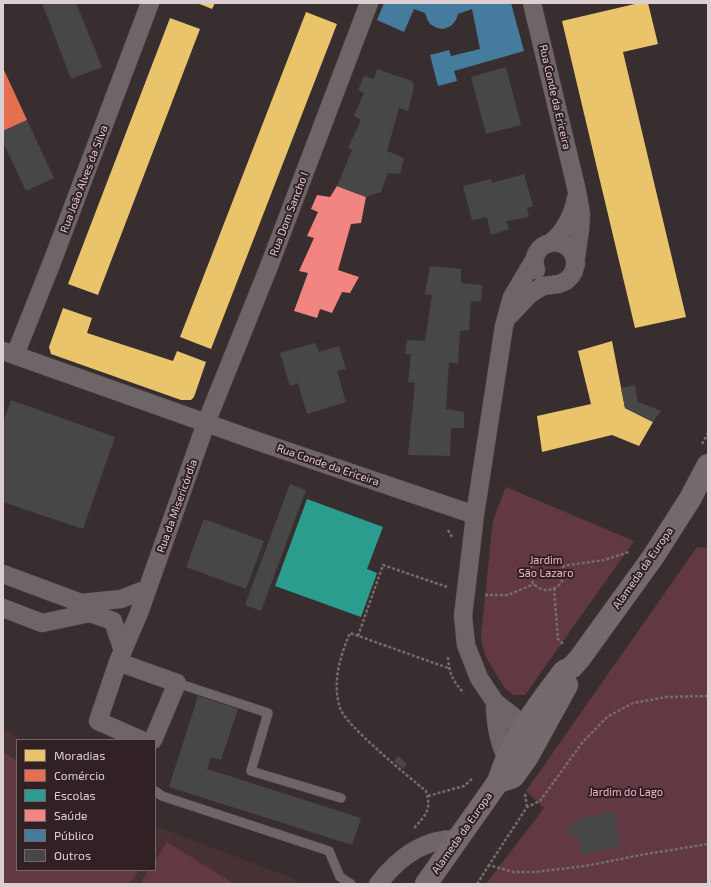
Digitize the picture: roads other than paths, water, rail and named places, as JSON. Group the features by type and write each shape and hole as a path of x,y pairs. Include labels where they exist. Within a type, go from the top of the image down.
{"main road":[{"name":"Alameda da Europa","path":"426,884 498,782 503,766 518,737 534,711 564,670 569,657 653,557 690,499 704,456"},
{"name":"Alameda da Europa","path":"498,782 513,777 528,756 572,676 569,657"}],"street":[{"name":"Rua João Alves da Silva","path":"9,353 86,173 150,3"},
{"name":"Rua Dom Sancho I","path":"206,423 268,270 369,3"},
{"name":"Rua Conde da Ericeira","path":"504,326 513,311 530,294 543,286 559,284 571,276 576,264 580,230 581,214 577,191 532,3"},
{"name":"Rua Conde da Ericeira","path":"9,353 206,423 475,515 504,326 512,297 534,260 537,252 542,246 557,238 567,224 574,206 577,191"},
{"path":"550,243 562,244 568,247 572,252 576,264"},
{"path":"534,260 536,273 546,282 553,284"},
{"name":"Rua da Misericórdia","path":"139,739 98,721 206,423"},
{"path":"475,515 463,616 466,645 479,678 495,702 513,716 518,737"},
{"path":"3,574 81,604 121,599 147,589"},
{"path":"3,608 42,624 90,613 113,621 121,656 177,683 153,739"},
{"path":"495,702 518,712 534,711"},
{"path":"495,702 495,721 507,759"},
{"path":"378,884 400,861 416,849 436,840 447,838 458,839"}],"lane":[{"path":"177,683 268,713 251,771 341,798"},
{"path":"156,792 162,796 328,851 340,877 351,884"}],"park label":[{"name":"Jardim São Lazaro","path":"546,566"},
{"name":"Jardim do Lago","path":"626,792"}]}
